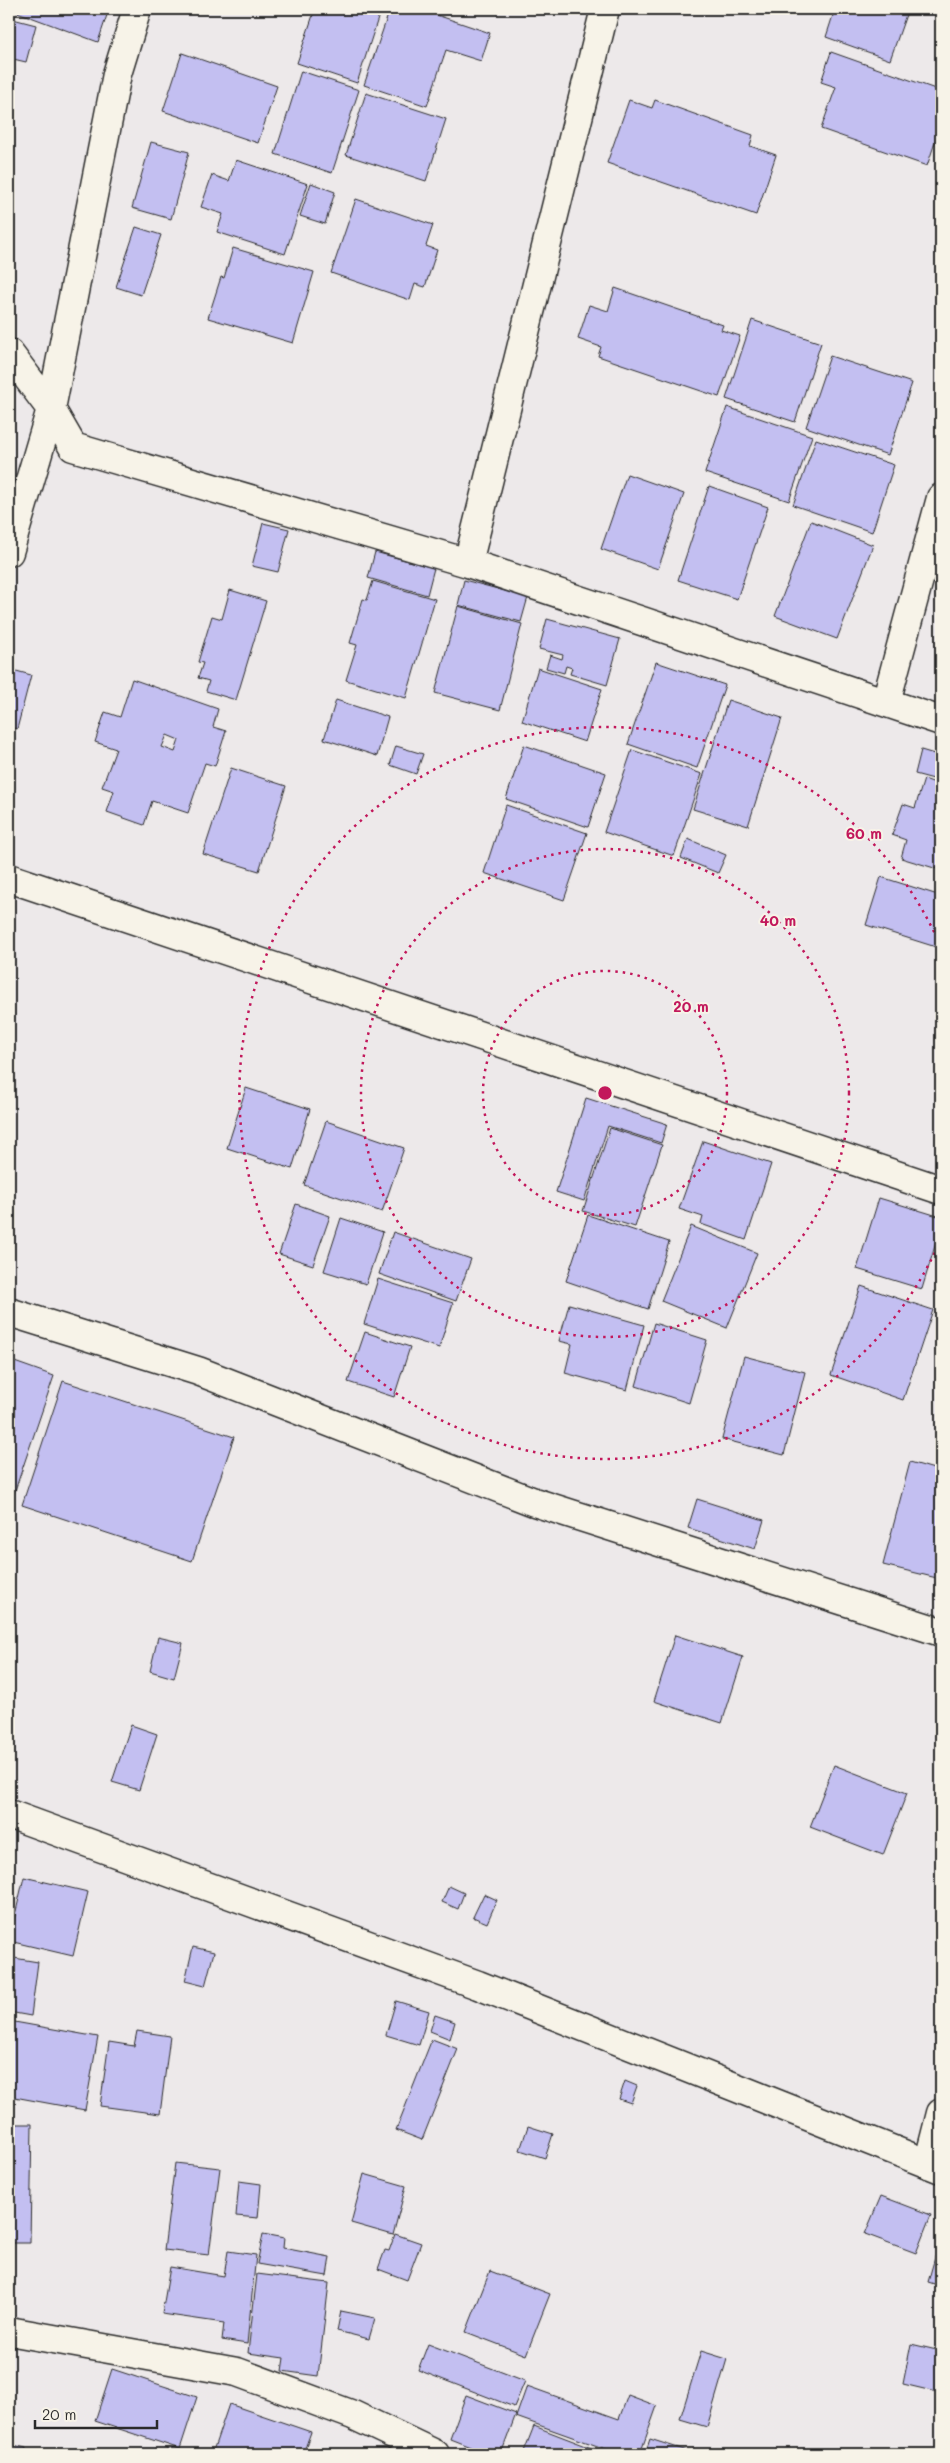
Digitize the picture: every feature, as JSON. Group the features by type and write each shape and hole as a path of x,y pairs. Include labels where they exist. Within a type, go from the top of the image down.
{"street":[{"path":"9,552 51,409 118,74 137,9"},
{"path":"468,563 605,9"},
{"path":"9,354 51,409 73,447 468,563 941,721"},
{"path":"27,487 73,447"},
{"path":"886,702 941,498"},
{"path":"9,878 941,1190"},
{"path":"9,1312 198,1371 534,1502 941,1632"},
{"path":"9,1814 478,1986 935,2166 941,2113"},
{"path":"9,2331 237,2372 353,2415 435,2454"}],"building":[{"path":"9,9 109,9 98,42"},
{"path":"315,9 381,9 357,83 297,63"},
{"path":"390,9 419,9 490,33 481,61 446,50 427,106 364,85"},
{"path":"835,9 908,9 890,60 826,37"},
{"path":"9,18 36,25 26,62 9,58"},
{"path":"831,52 941,91 941,125 927,166 821,129 836,87 821,82"},
{"path":"182,53 277,86 258,143 163,111"},
{"path":"301,71 359,90 332,173 275,154"},
{"path":"366,93 446,119 426,181 346,155"},
{"path":"629,100 652,108 655,100 753,135 750,146 776,155 756,215 607,163"},
{"path":"151,142 189,152 171,219 132,208"},
{"path":"236,160 308,184 285,254 217,232 223,214 201,207 212,175 229,181"},
{"path":"311,183 335,192 325,224 300,216"},
{"path":"356,199 433,225 426,246 437,250 425,287 415,284 410,300 331,273"},
{"path":"136,227 161,235 141,295 116,287"},
{"path":"233,248 314,272 293,343 208,318 221,277 224,278"},
{"path":"615,288 723,325 721,330 740,336 719,397 598,356 601,347 578,339 589,305 608,311"},
{"path":"752,320 821,343 795,422 726,399"},
{"path":"830,356 912,383 888,455 806,427"},
{"path":"727,407 812,436 789,501 705,473"},
{"path":"816,439 894,465 872,532 793,505"},
{"path":"627,474 684,494 658,569 601,549"},
{"path":"709,486 768,507 737,599 678,580"},
{"path":"811,521 873,545 837,639 775,616"},
{"path":"263,523 289,529 278,572 252,566"},
{"path":"375,552 434,568 427,595 368,578"},
{"path":"464,580 528,597 521,622 458,605"},
{"path":"373,581 435,599 406,698 346,680 357,645 350,643 363,599 367,600"},
{"path":"230,590 266,601 236,700 206,691 209,681 198,678 203,663 198,662 212,616 222,619"},
{"path":"458,606 522,624 500,710 435,693"},
{"path":"547,619 620,639 607,685 570,674 572,668 566,666 564,673 546,668 550,655 562,659 563,655 539,649"},
{"path":"656,662 725,685 697,768 628,744"},
{"path":"538,668 602,689 585,742 522,721"},
{"path":"9,669 31,675 17,729 9,727"},
{"path":"132,679 218,709 213,727 226,731 215,766 205,763 188,813 152,801 144,825 107,812 114,791 102,787 116,749 95,742 105,712 120,717","holes":["167,735 179,740 175,752 162,747"]},
{"path":"336,700 388,717 377,756 324,739"},
{"path":"728,700 782,718 748,826 693,809"},
{"path":"524,745 606,773 588,827 506,799"},
{"path":"396,746 423,754 416,774 390,765"},
{"path":"632,750 702,774 674,856 604,832"},
{"path":"921,750 941,756 941,781 915,774"},
{"path":"231,768 286,786 259,871 203,854"},
{"path":"924,779 941,785 941,870 901,858 906,840 892,835 903,804 915,808"},
{"path":"506,805 587,833 564,900 484,873"},
{"path":"688,839 726,855 718,873 681,858"},
{"path":"881,877 941,896 941,930 936,947 866,925"},
{"path":"246,1088 310,1109 292,1169 227,1148"},
{"path":"586,1098 667,1124 661,1143 608,1126 584,1201 556,1192"},
{"path":"326,1121 404,1148 382,1212 304,1185"},
{"path":"610,1128 662,1145 635,1227 583,1211"},
{"path":"703,1141 771,1164 746,1240 701,1224 703,1217 679,1209"},
{"path":"879,1198 941,1217 941,1226 922,1289 857,1269"},
{"path":"296,1204 330,1216 313,1265 279,1254"},
{"path":"588,1215 669,1242 648,1309 566,1281"},
{"path":"341,1218 383,1232 366,1284 324,1271"},
{"path":"691,1226 757,1253 727,1328 661,1301"},
{"path":"393,1232 471,1259 456,1301 379,1274"},
{"path":"378,1279 453,1303 439,1348 364,1324"},
{"path":"861,1286 933,1310 903,1400 831,1375"},
{"path":"569,1304 644,1325 627,1390 565,1373 572,1344 559,1341"},
{"path":"654,1323 707,1340 689,1403 636,1386"},
{"path":"365,1332 410,1347 394,1397 348,1382"},
{"path":"744,1356 805,1372 784,1455 722,1439"},
{"path":"9,1360 54,1376 9,1508"},
{"path":"63,1381 234,1437 192,1561 22,1505"},
{"path":"910,1462 941,1471 941,1579 883,1565"},
{"path":"697,1499 764,1520 755,1549 688,1528"},
{"path":"675,1635 743,1657 722,1723 654,1701"},
{"path":"158,1637 183,1643 174,1678 150,1671"},
{"path":"131,1725 157,1734 139,1790 112,1782"},
{"path":"834,1765 907,1793 883,1855 810,1827"},
{"path":"24,1877 88,1892 73,1956 9,1941"},
{"path":"449,1886 464,1893 458,1909 442,1902"},
{"path":"484,1894 497,1900 487,1923 473,1917"},
{"path":"193,1947 214,1952 205,1986 185,1981"},
{"path":"14,1958 38,1962 31,2016 9,2012"},
{"path":"396,2001 429,2011 419,2045 386,2035"},
{"path":"435,2015 455,2022 450,2039 430,2031"},
{"path":"9,2021 98,2037 85,2110 9,2096"},
{"path":"137,2031 170,2036 160,2114 100,2106 109,2042 134,2046"},
{"path":"432,2039 458,2049 422,2140 396,2130"},
{"path":"625,2081 637,2086 631,2103 619,2099"},
{"path":"9,2124 32,2124 30,2243 9,2243"},
{"path":"528,2126 553,2134 545,2158 520,2150"},
{"path":"175,2163 220,2168 209,2255 164,2250"},
{"path":"364,2174 406,2186 393,2235 351,2223"},
{"path":"239,2181 261,2184 258,2218 236,2216"},
{"path":"881,2196 931,2215 916,2253 865,2234"},
{"path":"263,2234 284,2238 283,2248 330,2257 327,2276 257,2264"},
{"path":"395,2234 421,2243 407,2280 378,2269 385,2250 389,2251"},
{"path":"941,2236 941,2286 928,2282"},
{"path":"228,2251 256,2255 247,2344 222,2340 224,2323 162,2314 170,2267 224,2276"},
{"path":"490,2271 550,2294 526,2355 466,2332"},
{"path":"257,2274 329,2283 318,2376 282,2371 284,2358 248,2353"},
{"path":"341,2311 375,2318 369,2339 337,2331"},
{"path":"428,2344 525,2381 514,2407 418,2370"},
{"path":"911,2344 941,2351 941,2393 903,2384"},
{"path":"701,2351 727,2359 707,2427 680,2419"},
{"path":"112,2369 197,2397 180,2449 95,2421"},
{"path":"527,2386 619,2419 628,2395 657,2406 640,2454 620,2454 516,2417"},
{"path":"466,2395 516,2414 501,2454 488,2454 450,2439"},
{"path":"229,2404 311,2432 303,2454 212,2454"},
{"path":"534,2426 607,2454 523,2454"},
{"path":"650,2439 694,2453 694,2454 645,2454"},
{"path":"9,2444 26,2448 25,2454 9,2454"},
{"path":"166,2449 184,2454 164,2454"}]}
